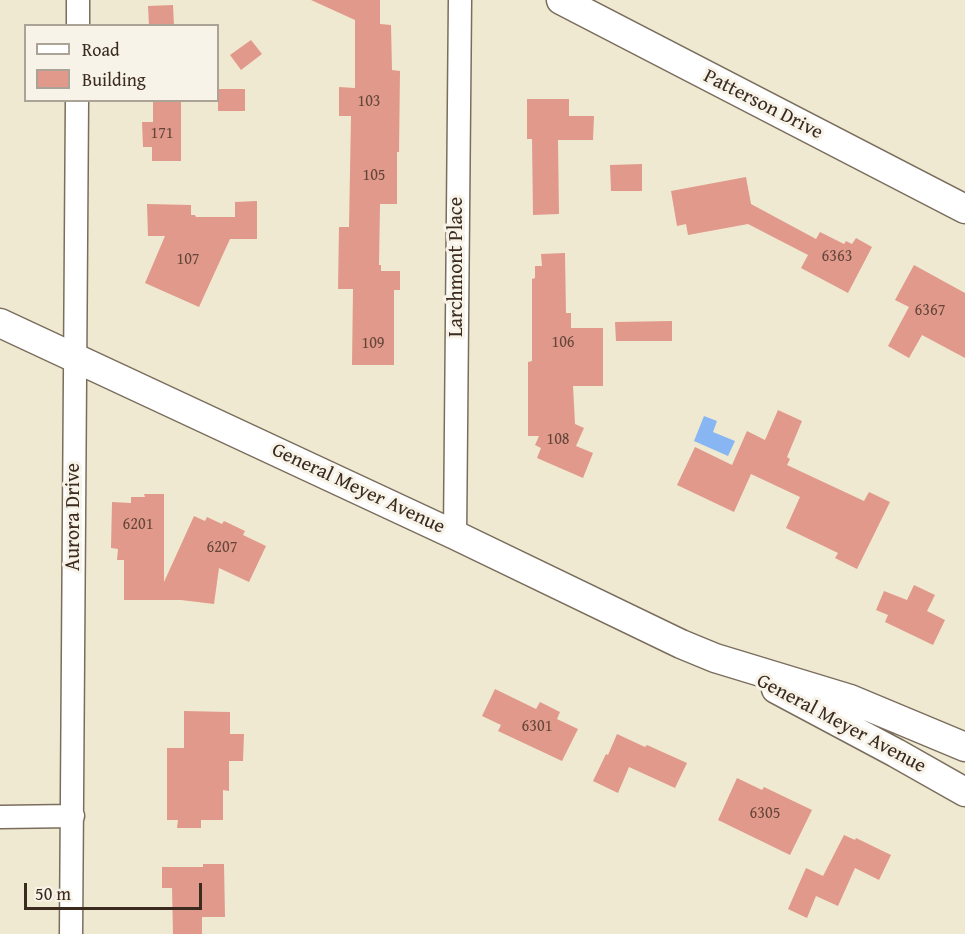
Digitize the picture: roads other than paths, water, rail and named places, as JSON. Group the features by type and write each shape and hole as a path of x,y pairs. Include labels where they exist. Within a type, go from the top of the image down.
{"street":[{"path":"78,0 78,24"},
{"name":"Larchmont Place","path":"455,535 460,0"},
{"name":"Patterson Drive","path":"561,0 965,209"},
{"name":"Aurora Drive","path":"71,934 77,102"},
{"name":"General Meyer Avenue","path":"0,323 715,658 965,792"},
{"name":"General Meyer Avenue","path":"715,658 850,699 965,747"},
{"path":"0,817 73,816"}],"water":[{"path":"704,416 717,421 713,432 735,441 728,456 694,441"}]}
